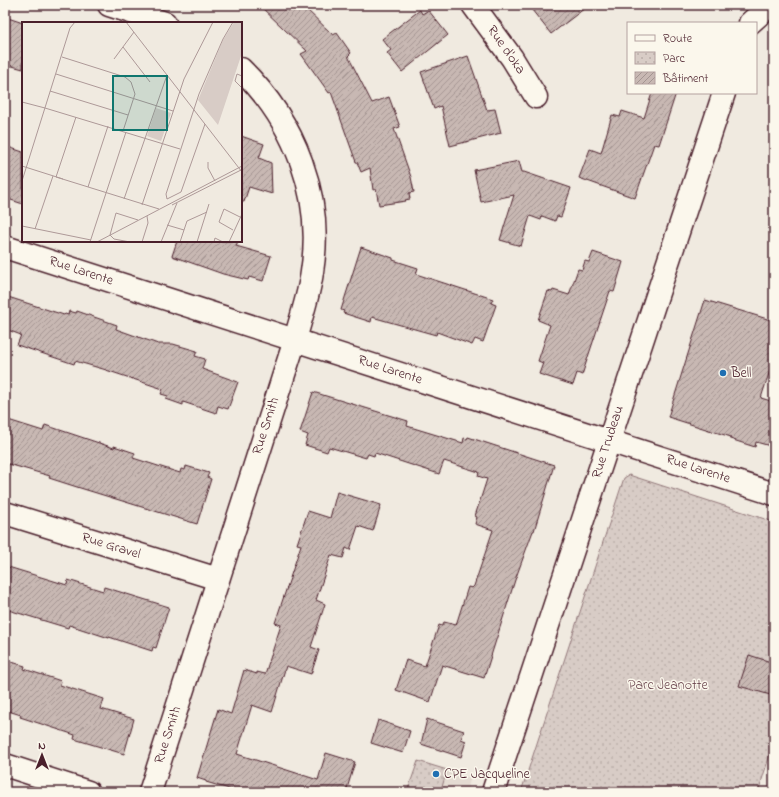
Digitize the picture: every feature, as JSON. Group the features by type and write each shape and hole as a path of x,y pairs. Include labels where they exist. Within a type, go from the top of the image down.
{"street":[{"path":"109,5 162,22"},
{"name":"Rue d'oka","path":"473,5 512,58 536,97"},
{"path":"751,22 770,5"},
{"name":"Rue Smith","path":"150,792 295,340 305,306 312,271 314,235 311,196 303,166 296,146 286,128 264,94 242,70"},
{"name":"Rue Trudeau","path":"493,792 724,94"},
{"name":"Rue Larente","path":"5,247 774,494"},
{"name":"Rue Gravel","path":"5,513 218,579"},
{"path":"5,765 88,792"}],"shaded area":[{"name":"CPE Jacqueline","path":"418,761 471,778 466,792 407,792"}],"green space":[{"name":"Parc Jeanotte","path":"629,475 774,522 774,742 758,792 521,792 624,478"},
{"name":"CPE Jacqueline","path":"418,761 447,770 442,787 457,792 407,792"}],"building":[{"path":"259,5 302,5 333,35 337,33 351,53 348,56 372,103 389,97 400,127 394,129 411,177 414,192 409,193 410,199 405,200 406,201 379,205 376,189 373,190 370,168 361,172 331,92 329,93 301,54 307,51"},
{"path":"528,5 589,5 551,34"},
{"path":"420,10 422,14 429,11 448,35 402,72 387,53 391,50 382,39"},
{"path":"5,17 22,23 22,69 5,64"},
{"path":"468,56 487,110 495,109 501,133 450,146 441,106 434,109 421,72"},
{"path":"652,94 676,94 659,145 654,144 635,198 579,178 590,149 601,153 612,115 620,117 622,111 644,118"},
{"path":"242,136 264,144 259,158 271,163 272,194 249,187 244,202 242,201"},
{"path":"5,146 22,152 22,204 5,198"},
{"path":"519,161 522,172 571,188 561,217 557,216 555,221 542,216 541,220 530,216 521,246 500,240 514,195 481,202 474,170"},
{"path":"177,242 238,242 236,246 271,256 263,281 249,277 248,280 223,274 172,256"},
{"path":"361,247 418,268 416,274 493,299 491,303 496,305 483,342 475,339 472,345 437,332 436,335 372,317 371,322 343,313 344,311 341,310"},
{"path":"593,252 623,262 614,292 610,291 582,375 577,373 573,385 539,374 543,363 538,361 550,325 538,320 548,291 552,292 553,290 569,295 578,269 582,270 585,261 589,262"},
{"path":"5,296 64,315 68,315 69,311 76,313 77,311 117,325 116,329 158,344 173,344 197,351 195,356 205,359 202,369 238,382 228,409 218,406 216,413 183,402 183,405 166,399 168,396 161,394 163,389 103,369 75,361 74,364 17,345 21,335 5,329"},
{"name":"Bell","path":"705,300 774,321 774,358 761,398 774,402 774,447 756,442 755,447 730,439 731,437 668,417"},
{"path":"313,392 408,421 407,426 463,443 464,438 467,439 468,437 554,465 534,531 515,580 484,678 442,665 430,702 396,690 406,660 425,666 439,625 442,626 444,622 456,625 468,587 472,588 474,586 493,530 475,524 477,517 475,516 487,479 478,476 479,472 444,461 439,474 375,453 374,456 368,454 366,458 329,447 327,452 305,445 308,435 300,432"},
{"path":"5,419 43,431 45,425 114,448 114,446 135,453 133,458 180,473 181,469 185,470 186,466 209,473 207,477 211,479 197,524 49,478 50,476 5,463"},
{"path":"337,492 381,505 373,531 358,526 350,550 346,548 343,558 331,555 316,600 325,604 311,647 319,650 311,674 286,666 272,712 252,705 237,754 318,780 326,753 355,762 346,792 239,792 197,778 218,709 231,714 244,670 257,674 257,672 265,674 281,625 275,623 301,545 297,544 308,511 330,518"},
{"path":"5,566 67,585 68,580 103,591 104,587 169,607 156,648 153,647 152,651 69,625 68,628 5,609"},
{"path":"749,655 774,663 774,696 739,686"},
{"path":"5,660 25,666 24,669 61,681 60,685 104,699 101,709 134,719 124,754 74,739 75,735 20,717 21,715 5,710"},
{"path":"427,719 464,731 461,739 466,741 461,757 421,744"},
{"path":"378,720 410,731 403,753 371,743"}],"place":[{"name":"Bell","path":"723,373"},
{"name":"CPE Jacqueline","path":"436,774"}]}
